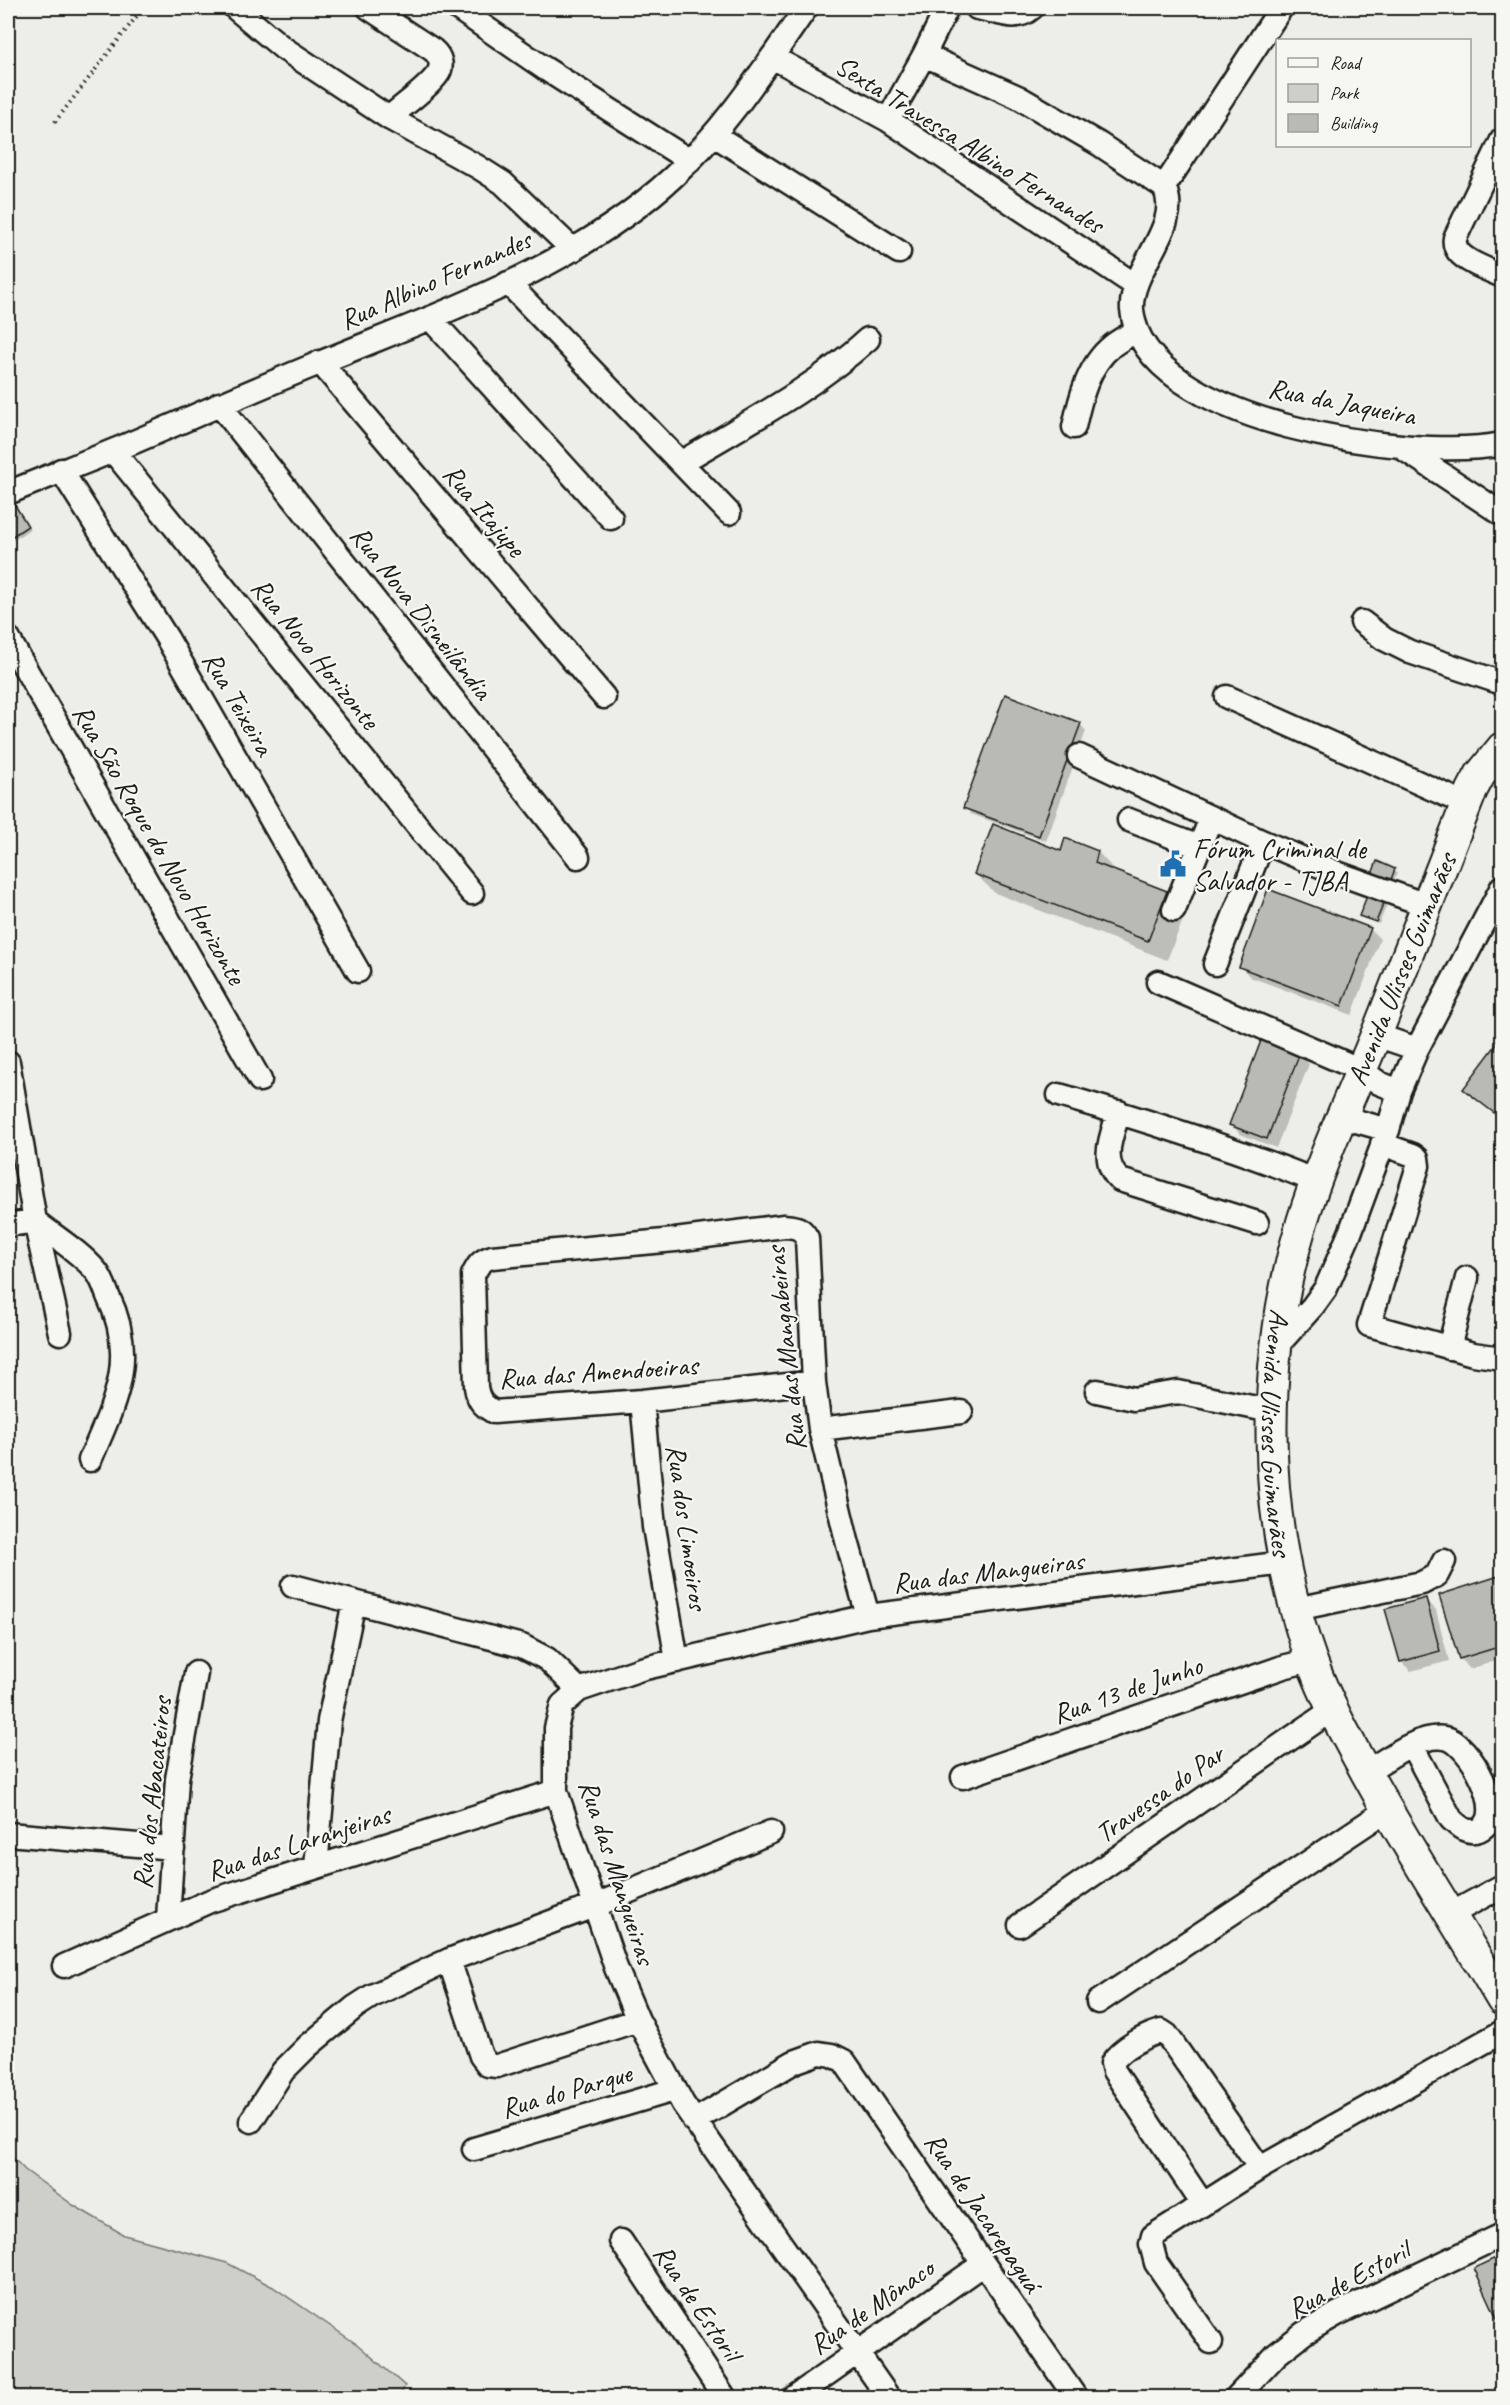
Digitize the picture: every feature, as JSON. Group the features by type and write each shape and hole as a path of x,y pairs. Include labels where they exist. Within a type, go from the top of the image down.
{"main road":[{"name":"Avenida Ulisses Guimarães","path":"1503,748 1480,774 1466,804 1316,1181 1296,1246 1276,1347 1271,1411 1274,1487 1284,1563 1311,1660 1332,1710 1366,1772 1380,1814 1451,1914 1503,2000"}],"street":[{"path":"235,8 283,48 389,118 503,183 573,250"},
{"path":"369,8 433,50 441,60 438,74 389,118"},
{"path":"457,8 544,68 690,161"},
{"name":"Rua Albino Fernandes","path":"8,493 430,318 508,283 573,250 643,201 690,161 714,135 806,8"},
{"path":"888,120 948,8"},
{"path":"977,8 1014,17 1023,15 1032,8"},
{"path":"924,55 1018,97 1099,144 1164,187 1281,8"},
{"name":"Sexta Travessa Albino Fernandes","path":"772,57 888,120 1135,285"},
{"path":"714,135 899,252"},
{"path":"1503,140 1454,244 1459,254 1503,276"},
{"name":"Rua da Jaqueira","path":"1164,187 1169,197 1166,220 1135,285 1132,309 1136,331 1149,353 1166,370 1216,402 1262,419 1310,432 1398,445 1455,449 1503,444"},
{"path":"508,283 729,513"},
{"path":"430,318 611,518"},
{"path":"1074,427 1078,405 1092,370 1111,346 1136,331"},
{"path":"682,462 782,403 843,361 868,339"},
{"name":"Rua Itajupe","path":"320,362 604,697"},
{"name":"Rua Nova Disneilândia","path":"219,404 578,857"},
{"path":"1398,445 1503,514"},
{"name":"Rua Novo Horizonte","path":"113,451 472,893"},
{"name":"Rua Teixeira","path":"61,470 167,638 358,971"},
{"path":"1362,622 1384,639 1410,652 1503,683"},
{"name":"Rua São Roque do Novo Horizonte","path":"8,638 260,1080"},
{"path":"1227,697 1466,804"},
{"path":"1079,756 1263,842 1337,873 1426,906"},
{"path":"1174,910 1211,818"},
{"path":"1129,820 1199,847"},
{"path":"1215,964 1263,842"},
{"path":"1276,1347 1326,1288 1350,1233 1399,1091 1417,1049 1503,887"},
{"path":"1158,982 1361,1070 1379,1083 1399,1091"},
{"path":"1376,1035 1417,1049"},
{"path":"8,1062 35,1221 60,1333"},
{"path":"1059,1095 1119,1112 1276,1164 1316,1181"},
{"path":"1119,1112 1107,1159 1112,1172 1120,1179 1257,1223"},
{"path":"1342,1117 1385,1137 1417,1158 1418,1166 1369,1325 1449,1348 1503,1358"},
{"path":"8,1225 35,1221 97,1272 117,1315 123,1346 117,1394 90,1460"},
{"name":"Rua das Mangabeiras","path":"473,1275 478,1264 492,1257 675,1240 784,1226 798,1227 803,1230 807,1238 814,1382 820,1429 868,1616"},
{"name":"Rua das Amendoeiras","path":"473,1275 476,1387 478,1398 485,1407 494,1412 642,1401 814,1382"},
{"path":"1449,1348 1467,1278"},
{"path":"1097,1391 1134,1399 1178,1392 1271,1411"},
{"name":"Rua dos Limoeiros","path":"642,1401 654,1527 677,1661"},
{"path":"820,1429 962,1412"},
{"path":"1296,1609 1422,1583 1437,1575 1444,1561"},
{"name":"Rua das Mangueiras","path":"889,2397 694,2121 674,2090 638,2020 616,1968 556,1791 556,1728 562,1705 579,1690 641,1669 868,1616 1284,1563"},
{"path":"293,1586 522,1646 547,1659 579,1690"},
{"path":"316,1867 329,1721 354,1602"},
{"name":"Rua 13 de Junho","path":"963,1777 1283,1667 1311,1660"},
{"name":"Rua dos Abacateiros","path":"168,1919 177,1779 196,1673"},
{"name":"Travessa do Par","path":"1020,1925 1332,1710"},
{"path":"1366,1772 1412,1746"},
{"name":"Rua das Laranjeiras","path":"64,1966 210,1900 556,1791"},
{"path":"1098,2002 1380,1814"},
{"path":"251,2121 283,2071 308,2046 372,1996 449,1960 594,1906 771,1832"},
{"path":"8,1834 173,1848"},
{"path":"1451,1914 1503,1886"},
{"path":"449,1960 481,2055 488,2065 497,2066 638,2020"},
{"path":"1202,2203 1114,2072 1112,2063 1117,2055 1153,2034 1161,2031 1167,2035 1260,2168"},
{"path":"1211,2342 1156,2263 1151,2244 1153,2236 1159,2230 1260,2168 1500,2034"},
{"name":"Rua de Jacarepaguá","path":"694,2121 794,2062 819,2053 832,2055 844,2061 1076,2397"},
{"name":"Rua do Parque","path":"474,2148 674,2090"},
{"name":"Rua de Estoril","path":"1236,2397 1276,2354 1304,2333 1337,2314 1503,2235"},
{"name":"Rua de Estoril","path":"621,2241 725,2397"},
{"name":"Rua de Mônaco","path":"793,2397 983,2264"}],"path":[{"path":"55,122 143,8"}],"green space":[{"path":"8,2153 25,2170 73,2205 124,2235 227,2263 273,2287 358,2345 405,2386 399,2397 8,2397"}],"building":[{"path":"13,502 28,526 8,539 8,504"},
{"path":"1005,694 1081,723 1039,836 963,808"},
{"path":"993,824 1061,851 1065,838 1098,851 1095,863 1167,891 1148,941 974,874"},
{"path":"1377,861 1395,869 1387,890 1369,882"},
{"path":"1268,889 1371,928 1342,1006 1239,967"},
{"path":"1369,891 1386,898 1376,922 1359,916"},
{"path":"1502,1037 1502,1119 1463,1089"},
{"path":"1262,1038 1300,1053 1267,1139 1229,1125"},
{"path":"1502,1161 1502,1218 1500,1218 1496,1162"},
{"path":"1502,1575 1502,1646 1459,1659 1439,1595"},
{"path":"1426,1598 1440,1651 1400,1662 1385,1609"},
{"path":"1502,2255 1502,2329 1474,2268"}],"place":[{"name":"Fórum Criminal de Salvador - TJBA","path":"1173,864"}]}
